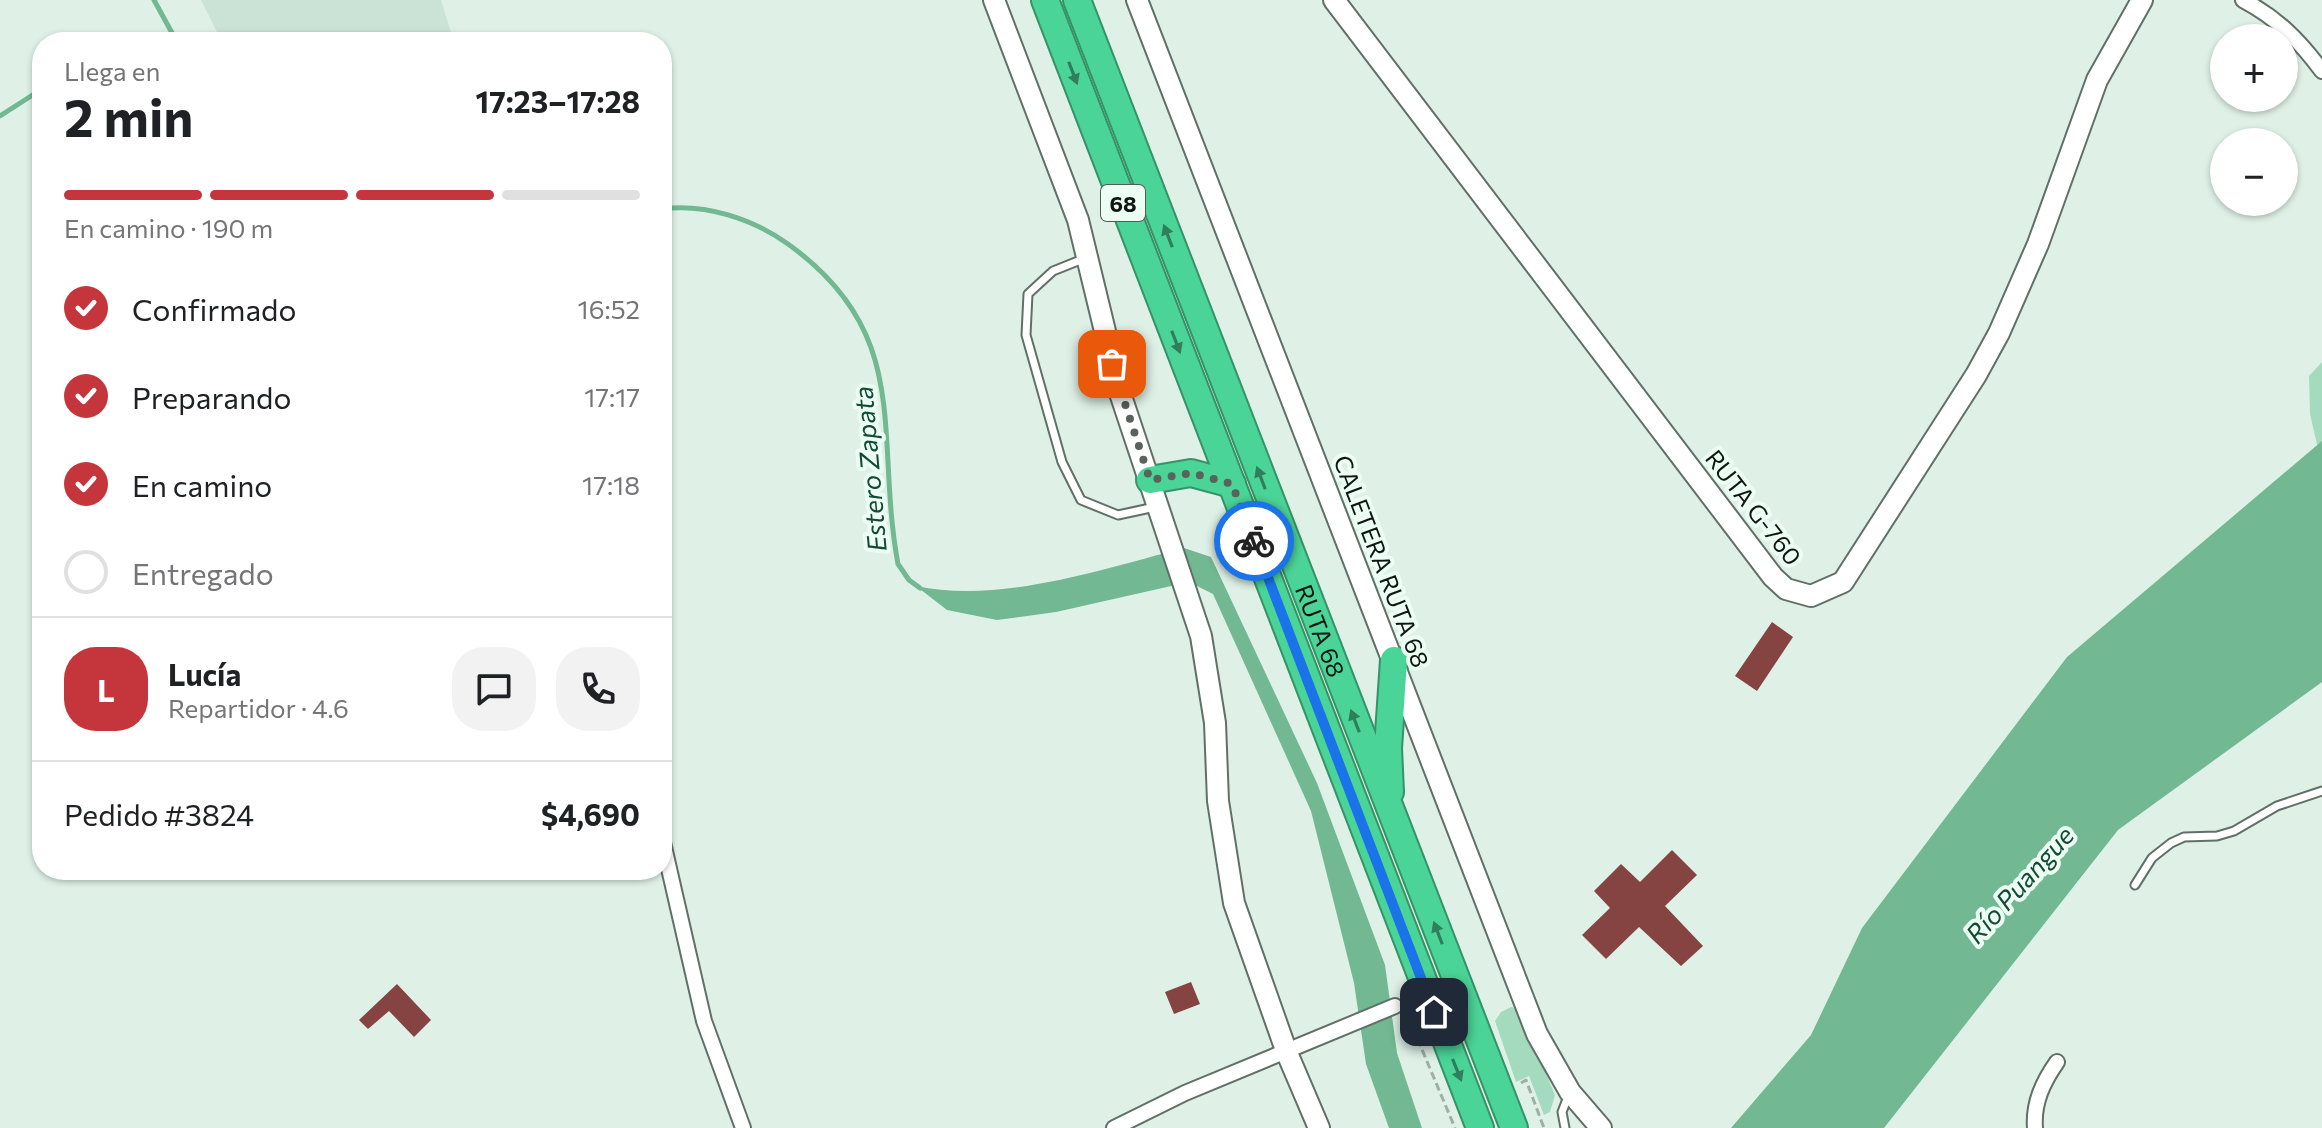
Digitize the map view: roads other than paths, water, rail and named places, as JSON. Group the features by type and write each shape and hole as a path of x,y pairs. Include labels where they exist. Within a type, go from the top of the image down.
{"highway":[{"name":"RUTA 68","path":"1045,0 1480,1128"},
{"name":"RUTA 68","path":"1077,0 1514,1128"},
{"path":"1150,480 1191,473 1232,484"},
{"path":"1393,819 1388,748 1394,660"}],"street":[{"path":"994,0 1067,189 1089,256 1120,393 1187,590 1208,671 1215,723 1218,801 1234,903 1287,1053 1319,1128"},
{"name":"CALETERA RUTA 68","path":"1137,0 1537,1034 1570,1092 1601,1128"},
{"name":"RUTA G-760","path":"1334,0 1773,577 1786,589 1811,596 1843,582 1982,364 2020,289 2097,80 2142,0"},
{"path":"2243,0 2267,12 2297,38 2322,71"},
{"path":"672,880 704,1021 743,1128"},
{"path":"1114,1128 1185,1093 1395,1006"},
{"path":"2035,1128 2034,1113 2044,1081 2057,1062"}],"lane":[{"path":"1089,256 1053,271 1028,294 1026,335 1062,462 1081,500 1118,515 1159,506"},
{"path":"2135,885 2152,858 2171,843 2184,837 2234,831 2286,802 2322,791"},
{"path":"1565,1128 1562,1112 1570,1092"}],"water":[{"name":"Río Puangue","path":"2322,441 2322,682 2118,830 1884,1128 1731,1128 1811,1035 1862,928 2067,657"},
{"path":"1184,548 1211,557 1317,783 1385,965 1397,1053 1422,1128 1389,1128 1366,1064 1354,983 1311,811 1213,594 1189,582 1056,612 997,620 947,610 916,586 982,591 1016,587 1086,574"}],"waterway":[{"name":"Estero Zapata","path":"154,0 172,32"},
{"path":"0,116 32,95"},
{"name":"Estero Zapata","path":"672,208 695,208 728,215 774,235 828,279 855,314 872,351 882,390 898,564 909,580 920,588"}]}
